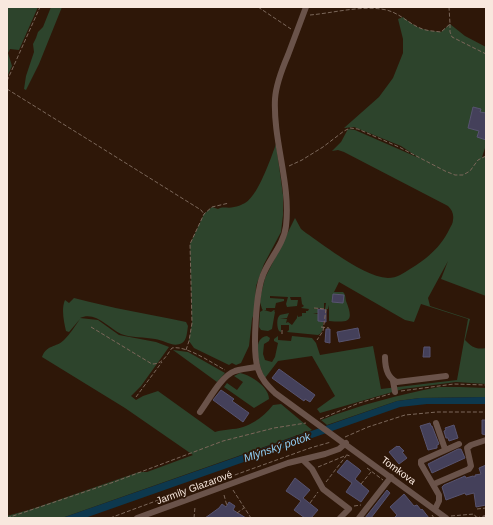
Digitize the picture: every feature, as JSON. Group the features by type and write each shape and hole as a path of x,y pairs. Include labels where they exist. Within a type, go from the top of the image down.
{"street":[{"path":"200,412 224,379 231,373 242,369 257,367 255,347 259,286 267,266 283,236 286,225 286,205 276,123 276,94 281,74 306,7"},
{"path":"385,357 385,367 393,380 395,392"},
{"name":"Tomkova","path":"257,367 261,376 270,388 389,477 448,517"},
{"path":"393,380 397,382 446,376"},
{"path":"436,423 445,449"},
{"name":"Jarmily Glazarové","path":"137,518 288,463 335,451 339,439"},
{"path":"434,484 470,467 467,448 471,445 486,440"},
{"path":"435,509 439,497 434,484 421,464 421,461 459,444"},
{"path":"303,460 312,469 322,487 349,509 340,518"},
{"path":"359,518 389,477"}],"path":[{"path":"7,81 40,7"},
{"path":"258,7 297,32"},
{"path":"448,7 450,32 452,37 486,54"},
{"path":"304,14 382,9 403,17 422,30 441,32 450,24"},
{"path":"7,89 201,210 204,214"},
{"path":"282,168 302,160 350,128 358,129 455,175 463,175 470,172 478,160 486,156"},
{"path":"186,350 192,323 190,244 204,214 212,207 229,203"},
{"path":"317,340 323,333 326,310 324,309 325,305"},
{"path":"314,308 324,309"},
{"path":"91,327 152,364 157,364 162,361"},
{"path":"321,327 329,328"},
{"path":"136,397 172,348 177,347 186,350 231,373"},
{"path":"480,384 486,385"},
{"path":"110,518 172,495 232,476 405,415 437,412 486,412"},
{"path":"7,518 114,482 223,441 274,428 316,422"},
{"path":"312,469 347,455 350,455 355,459"},
{"path":"310,503 347,455"},
{"path":"366,467 384,481 389,477"},
{"path":"361,484 371,471"},
{"path":"229,485 251,518"},
{"path":"224,495 227,506"},
{"path":"194,518 195,507"},
{"path":"237,513 244,508"},
{"path":"477,509 486,508"},
{"path":"448,517 474,514 476,516"}],"green space":[{"path":"7,7 38,7 19,50 10,49 8,53 12,66 7,77"},
{"path":"51,7 62,7 39,64 26,90 24,89 26,76 34,52 33,44 38,32 43,27"},
{"path":"403,17 421,28 441,32 450,24 465,36 486,47 486,145 482,157 486,156 486,296 441,279 448,261 428,298 430,306 470,319 465,340 479,349 486,348 486,384 456,382 403,389 320,413 317,409 335,396 312,356 278,361 265,378 258,354 259,342 262,338 267,336 270,338 269,341 264,344 263,354 265,360 272,362 275,357 278,343 274,341 274,339 278,336 278,340 291,341 292,336 312,338 316,343 320,355 373,346 381,389 457,380 468,319 421,304 414,322 405,320 339,282 334,292 343,292 345,295 350,313 350,317 346,321 329,321 329,305 328,309 325,309 326,303 324,303 324,308 313,308 318,309 318,313 313,313 318,314 318,321 323,322 323,329 320,334 287,332 289,330 289,325 281,325 281,332 279,331 277,325 280,315 289,313 287,318 280,318 287,319 286,323 288,322 292,325 297,318 297,315 298,317 302,316 302,313 306,313 309,309 301,308 304,306 302,304 301,297 290,297 291,300 298,300 297,306 287,307 286,304 288,297 270,296 270,298 284,299 284,301 276,303 275,308 266,308 266,310 264,310 271,312 275,310 272,329 268,331 261,330 259,327 260,312 263,310 260,302 265,278 295,218 301,229 324,246 368,273 388,278 403,274 428,256 442,241 452,224 453,214 448,206 344,152 338,150 332,151 341,142 348,129 355,130 419,158 401,146 354,127 344,128 379,97 393,78 403,53 403,39 398,19"},
{"path":"276,144 283,195 281,232 264,264 256,286 255,310 252,319 249,346 241,363 236,365 232,363 229,365 194,348 189,341 192,323 190,244 204,214 212,207 218,209 235,207 250,199 264,176"},
{"path":"74,298 186,322 188,326 185,340 182,343 175,345 155,339 121,334 97,318 86,316 80,318 98,320 119,335 156,342 169,347 141,386 131,396 136,400 158,391 215,432 240,428 252,423 267,412 273,405 281,404 312,430 62,518 7,518 7,516 32,509 139,472 147,472 193,455 125,408 42,357 46,350 64,340 80,319 69,332 66,331 63,307 65,300 69,303"},
{"path":"173,350 188,352 225,373 217,382"},
{"path":"240,373 259,382 266,390 269,399 254,408 224,387 227,383 237,390 243,382 234,376"},
{"path":"439,387 486,388 486,397 420,398 397,401 327,425 321,420 379,401 408,393"}],"water":[{"name":"Mlýnský potok","path":"486,397 486,404 427,404 400,407 85,518 62,518 397,401 420,398"}],"building":[{"path":"473,107 481,109 480,112 486,113 486,140 477,137 479,131 468,128"},
{"path":"333,294 344,295 343,303 332,302"},
{"path":"318,309 326,310 326,322 318,321"},
{"path":"358,328 360,338 339,342 337,332"},
{"path":"326,329 330,329 330,343 325,342"},
{"path":"424,347 430,347 430,357 423,357"},
{"path":"279,369 315,395 310,402 305,399 304,401 272,378"},
{"path":"221,390 234,399 232,401 249,413 243,422 213,400"},
{"path":"482,420 486,420 486,435 482,434"},
{"path":"430,423 439,444 437,445 437,448 428,450 420,426"},
{"path":"454,425 458,438 449,441 448,438 446,438 444,431 446,430 445,428"},
{"path":"397,446 404,451 402,452 407,458 399,464 389,452"},
{"path":"458,449 461,449 465,458 432,473 428,464"},
{"path":"347,460 361,471 355,479 369,491 361,502 346,492 352,483 337,472"},
{"path":"486,465 486,505 476,507 474,493 466,495 465,493 446,500 442,487 444,485 465,476 466,478 473,476 475,477 475,475 481,474 479,468"},
{"path":"295,478 310,490 303,498 318,510 311,518 305,518 294,510 301,501 286,491"},
{"path":"387,490 390,493 371,518 365,518"},
{"path":"404,494 414,506 417,505 421,510 422,509 429,518 394,518 397,515 390,507"},
{"path":"229,502 235,506 233,510 246,518 205,518 222,504 226,507"}]}
